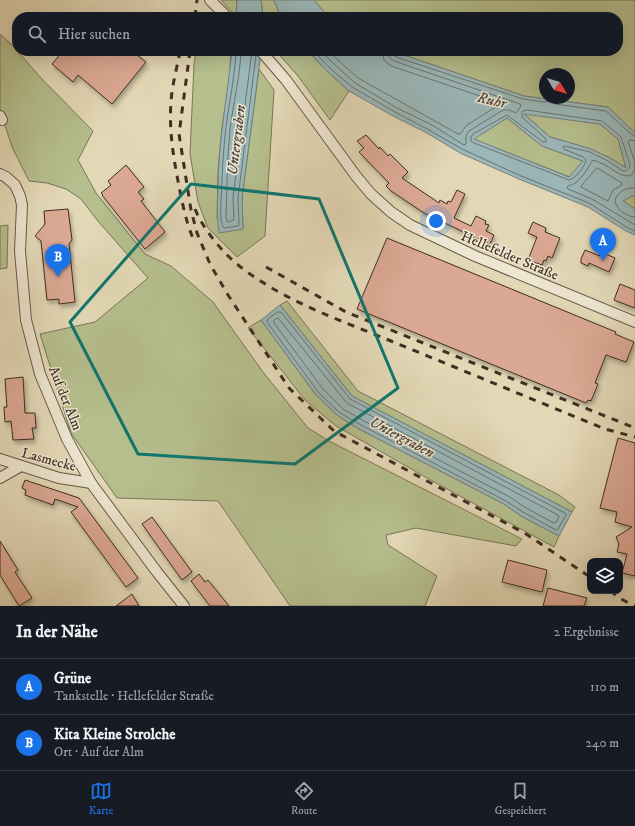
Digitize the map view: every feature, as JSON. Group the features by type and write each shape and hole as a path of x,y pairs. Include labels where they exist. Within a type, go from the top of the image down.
{"street":[{"path":"213,4 222,12"},
{"name":"Hellefelder Straße","path":"265,56 276,68 356,176 371,194 391,212 410,225 475,256 635,322"},
{"name":"Auf der Alm","path":"0,174 15,185 20,196 22,205 20,251 26,320 40,374 67,439 91,483 184,606"},
{"name":"Lasmecke","path":"0,459 59,478 91,483"},
{"path":"0,478 21,466"}],"highlighted area":[{"path":"191,184 319,199 398,388 295,464 138,454 70,322"}],"green space":[{"path":"221,0 237,0 236,12 232,12"},
{"path":"261,0 274,0 279,12 262,12"},
{"path":"314,0 635,0 635,133 608,107 575,103 575,68 539,68 539,98 524,96 407,56 623,56 623,12 324,12"},
{"path":"0,34 12,45 12,56 22,56 93,131 78,160 96,193 145,254 171,266 213,302 263,372 308,428 329,441 522,539 516,546 416,528 386,535 388,545 437,576 425,606 290,606 218,501 117,498 71,433 40,334 95,322 148,278 97,220 81,199 66,189 47,183 29,181 12,147 0,110"},
{"path":"195,56 231,56 229,83 222,127 218,170 217,219 243,229 242,198 259,69 274,90 265,236 237,257 208,228 198,202 190,154"},
{"path":"280,56 313,56 349,91 330,120 298,76"},
{"path":"523,113 600,124 618,139 626,168 591,149 550,137"},
{"path":"507,118 542,146 583,161 570,177 473,139"},
{"path":"632,196 635,197 635,209 623,201"},
{"path":"8,225 7,268 0,269 0,226"},
{"path":"287,301 358,391 559,495 575,507 572,512 352,396 280,305"},
{"path":"261,320 316,395 338,416 359,429 504,504 521,516 559,536 554,547 436,483 336,426 305,400 248,328"}],"water":[{"path":"237,0 261,0 262,12 236,12"},
{"path":"274,0 314,0 324,12 279,12"},
{"name":"Untergraben","path":"231,56 260,56 242,198 243,229 219,233 217,207 218,173"},
{"name":"Ruhr","path":"313,56 407,56 524,96 539,98 539,104 575,104 575,103 608,107 635,133 635,197 632,196 623,201 635,209 635,235 588,207 460,153 427,133 349,91","holes":["524,114 600,124 618,139 626,168 591,149 550,137","507,118 542,146 583,161 569,177 474,139"]},
{"name":"Untergraben","path":"280,305 352,396 572,512 559,536 521,516 504,504 359,429 338,416 316,395 261,320"}],"building":[{"path":"59,56 138,56 146,62 112,104 78,75 73,82 52,64"},
{"path":"366,135 379,149 380,147 388,156 390,154 408,172 402,178 439,203 440,200 447,204 448,201 451,202 457,190 465,194 454,218 471,226 476,216 486,221 485,224 489,225 486,231 494,235 490,244 424,213 391,191 386,186 389,183 359,152 364,148 357,141"},
{"path":"126,165 144,187 138,192 144,199 141,201 165,232 145,249 101,193 111,185 108,181"},
{"path":"68,209 72,240 69,244 75,302 59,304 59,299 47,300 41,241 35,236 45,224 44,211"},
{"path":"533,222 546,228 545,232 560,238 552,258 548,256 542,265 528,260 537,237 528,233"},
{"path":"387,238 616,332 615,334 634,342 626,362 606,355 595,383 598,384 591,401 588,400 586,403 357,309"},
{"path":"585,250 600,256 601,252 615,258 609,272 589,263 588,266 581,263"},
{"path":"620,284 635,290 635,308 614,300"},
{"path":"23,377 25,413 35,413 36,428 32,428 34,439 13,440 11,421 5,422 4,407 7,407 5,379"},
{"path":"618,438 635,443 635,576 623,573 627,554 617,552 619,544 616,537 632,527 615,522 617,512 600,508"},
{"path":"25,480 79,498 138,578 126,587 71,512 78,507 55,499 53,505 25,495 26,490 22,488"},
{"path":"152,517 192,572 182,580 142,524"},
{"path":"0,541 18,570 15,572 32,598 19,606 0,575"},
{"path":"508,560 547,570 542,592 502,582"},
{"path":"199,574 205,582 208,580 229,606 210,606 191,581"},
{"path":"548,588 587,598 584,606 543,606"},
{"path":"132,594 139,606 116,606"}],"railway":[{"path":"196,12 197,0"},
{"path":"179,56 173,83 171,132 183,205 189,228 195,243"},
{"path":"189,56 179,134 191,210 197,233 210,264 228,295 289,388 334,431 526,534 587,575"},
{"path":"195,209 203,225 221,249 235,263 259,280 295,301 333,318 605,429 635,437"},
{"path":"266,267 346,312 635,428"},
{"path":"614,594 635,606"}],"place":[{"name":"Grüne","path":"603,261"},
{"name":"Kita Kleine Strolche","path":"58,277"}]}
